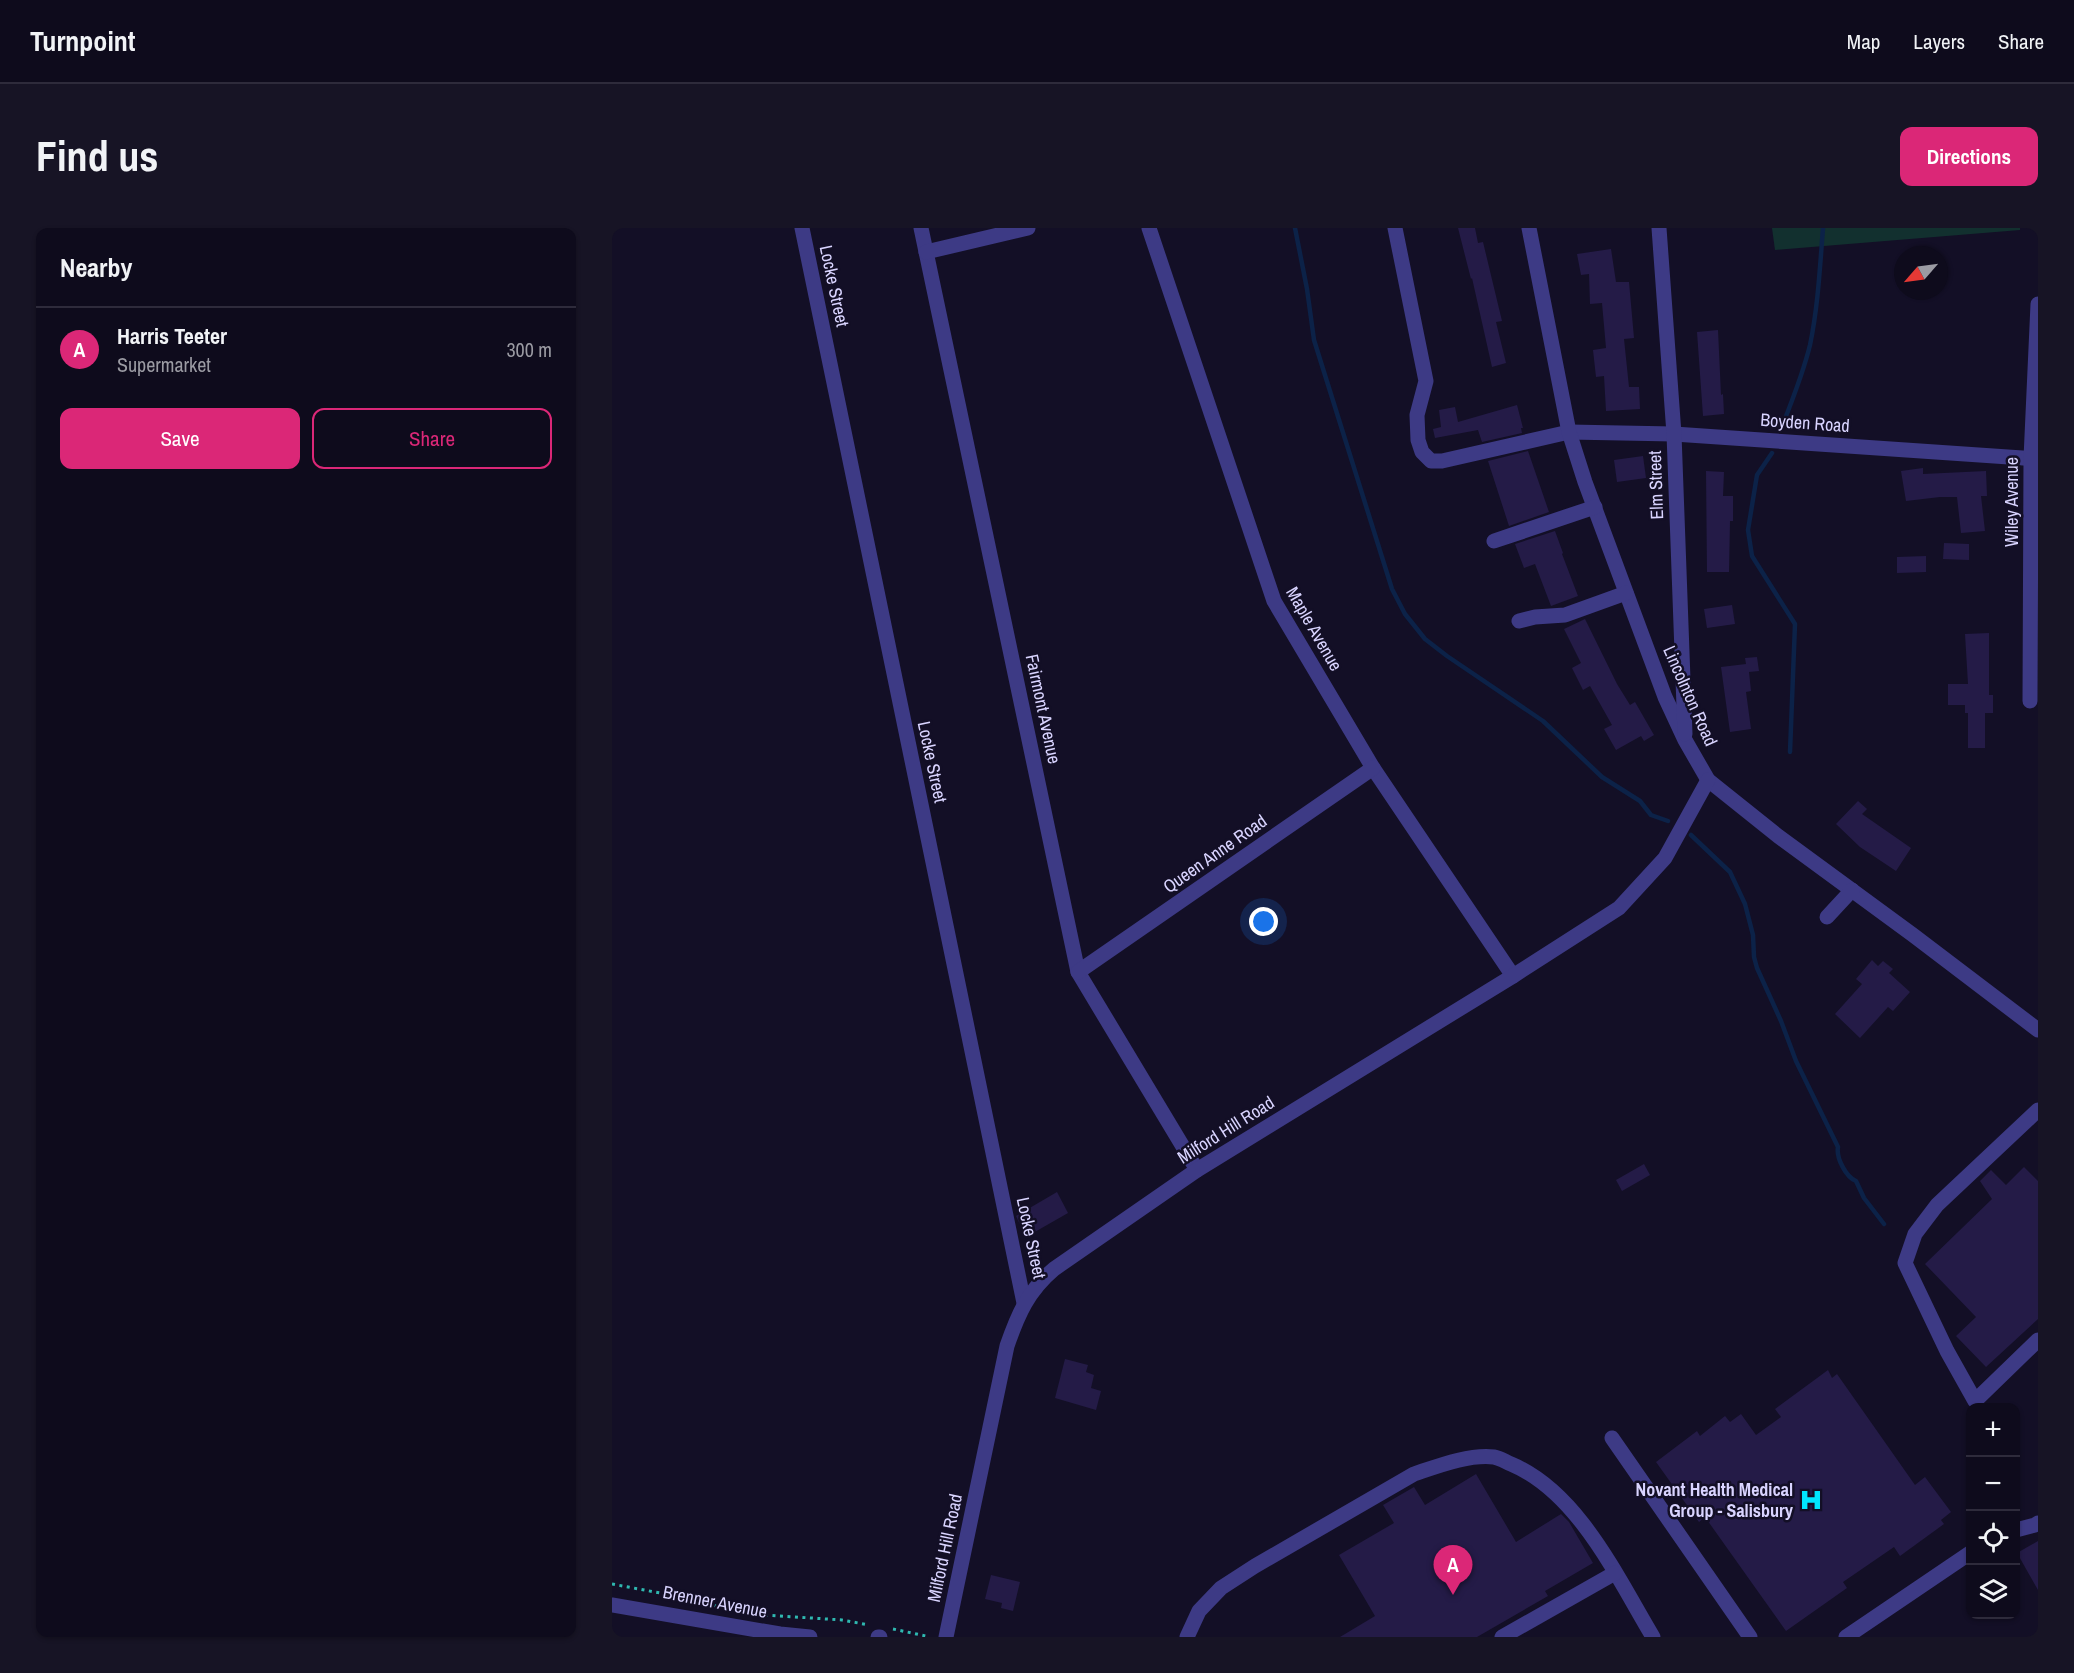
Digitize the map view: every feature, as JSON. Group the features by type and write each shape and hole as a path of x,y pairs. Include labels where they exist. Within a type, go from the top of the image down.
{"street":[{"name":"Locke Street","path":"802,228 1024,1303"},
{"name":"Fairmont Avenue","path":"921,228 1078,972 1197,1170"},
{"path":"926,252 1028,228"},
{"name":"Maple Avenue","path":"1149,228 1274,601 1373,768 1513,976"},
{"name":"Boyden Road","path":"1395,228 1426,381 1417,415 1418,440 1422,452 1431,461 1442,461 1569,432 1674,434 2035,459"},
{"name":"Lincolnton Road","path":"1529,228 1569,432 1665,697 1685,740 1708,780 1759,822 2038,1030"},
{"name":"Elm Street","path":"1659,228 1674,434 1685,740"},
{"name":"Wiley Avenue","path":"2030,701 2038,304"},
{"path":"1494,542 1595,507"},
{"path":"1519,621 1535,617 1565,615 1626,592"},
{"name":"Queen Anne Road","path":"1078,972 1373,768"},
{"name":"Milford Hill Road","path":"946,1637 1007,1346 1024,1303 1037,1283 1197,1170 1513,976 1619,908 1665,858 1708,780"},
{"path":"1827,917 1852,890"},
{"path":"2038,1110 1937,1205 1915,1234 1905,1263 1947,1351 1975,1401 2038,1340"},
{"path":"1612,1438 1750,1637"},
{"path":"1187,1637 1199,1611 1221,1588 1255,1566 1414,1474 1443,1464 1495,1457 1524,1469 1550,1486 1578,1516 1653,1637"},
{"path":"2020,1529 2038,1522"},
{"path":"1846,1637 1966,1556"},
{"path":"1502,1637 1615,1573"},
{"name":"Brenner Avenue","path":"612,1605 780,1634 810,1637"}],"path":[{"path":"612,1584 672,1595 723,1608"},
{"path":"761,1614 842,1620 880,1632 926,1636"}],"green space":[{"path":"1772,228 2020,228 2020,230 1775,250"}],"building":[{"path":"1458,228 1475,228 1478,243 1483,242 1502,321 1496,322 1506,363 1492,367"},
{"path":"1611,249 1616,282 1629,282 1634,338 1624,339 1629,387 1639,387 1640,409 1606,411 1604,376 1596,377 1593,350 1606,348 1602,303 1590,304 1589,274 1581,275 1577,254"},
{"path":"1718,330 1724,414 1703,416 1697,332"},
{"path":"1517,405 1523,428 1521,428 1522,433 1482,442 1478,430 1435,438 1433,429 1441,427 1439,410 1455,407 1458,422"},
{"path":"1528,451 1549,512 1509,526 1488,461"},
{"path":"1643,456 1646,478 1617,482 1614,460"},
{"path":"1923,468 1923,474 1986,471 1987,496 1981,496 1985,531 1961,533 1957,497 1906,501 1901,471"},
{"path":"1706,471 1724,472 1723,496 1733,496 1729,572 1707,572"},
{"path":"1555,531 1578,596 1551,606 1535,564 1524,568 1515,544"},
{"path":"1944,543 1969,544 1969,560 1943,559"},
{"path":"1926,556 1926,572 1897,573 1897,557"},
{"path":"1732,605 1735,624 1707,628 1704,609"},
{"path":"1585,619 1617,684 1630,705 1635,702 1654,735 1644,741 1641,736 1616,750 1604,729 1612,725 1590,686 1583,690 1572,668 1581,663 1564,629"},
{"path":"1989,633 1989,695 1993,695 1993,713 1985,713 1985,748 1968,748 1968,713 1965,713 1965,705 1948,705 1948,684 1968,684 1965,634"},
{"path":"1757,657 1759,671 1749,672 1751,691 1746,692 1751,729 1730,732 1721,667 1746,664 1745,658"},
{"path":"1858,801 1867,809 1862,814 1911,848 1896,871 1860,847 1836,824"},
{"path":"1872,960 1878,966 1883,961 1893,969 1889,973 1910,992 1893,1011 1888,1007 1860,1038 1835,1014 1862,984 1856,979"},
{"path":"1644,1164 1650,1175 1622,1191 1616,1180"},
{"path":"2024,1167 2038,1181 2038,1319 1986,1367 1956,1336 1976,1317 1925,1264 1992,1199 1980,1181 1991,1170 2006,1185"},
{"path":"1057,1192 1068,1213 1026,1237 1016,1216"},
{"path":"1065,1359 1088,1365 1086,1372 1094,1375 1091,1388 1101,1391 1096,1410 1055,1398"},
{"path":"1828,1370 1832,1378 1837,1374 1915,1485 1925,1477 1951,1512 1941,1520 1944,1524 1900,1556 1894,1547 1843,1582 1847,1588 1786,1631 1705,1517 1699,1522 1656,1462 1697,1431 1700,1436 1725,1416 1730,1422 1741,1414 1756,1435 1781,1417 1775,1409"},
{"path":"1476,1474 1516,1542 1561,1514 1569,1522 1593,1563 1545,1591 1548,1596 1477,1637 1340,1637 1375,1616 1339,1555 1394,1523 1383,1505 1414,1487 1425,1505"},
{"path":"2038,1541 2038,1590 2020,1558 2020,1551"},
{"path":"991,1575 1020,1582 1013,1611 1001,1608 1002,1603 985,1599"}],"waterway":[{"path":"1295,228 1314,340 1392,589 1405,614 1425,639 1543,721 1602,777 1640,801 1651,815 1668,821"},
{"path":"1781,429 1801,377 1813,331 1823,228"},
{"path":"1772,453 1757,475 1748,530 1752,556 1795,624 1790,752"},
{"path":"1691,835 1730,872 1745,904 1753,935 1757,968 1796,1061 1838,1147 1842,1167 1856,1181 1864,1198 1884,1224"}],"place":[{"name":"Novant Health Medical Group - Salisbury","path":"1811,1500"},
{"name":"Harris Teeter","path":"1453,1595"}]}
